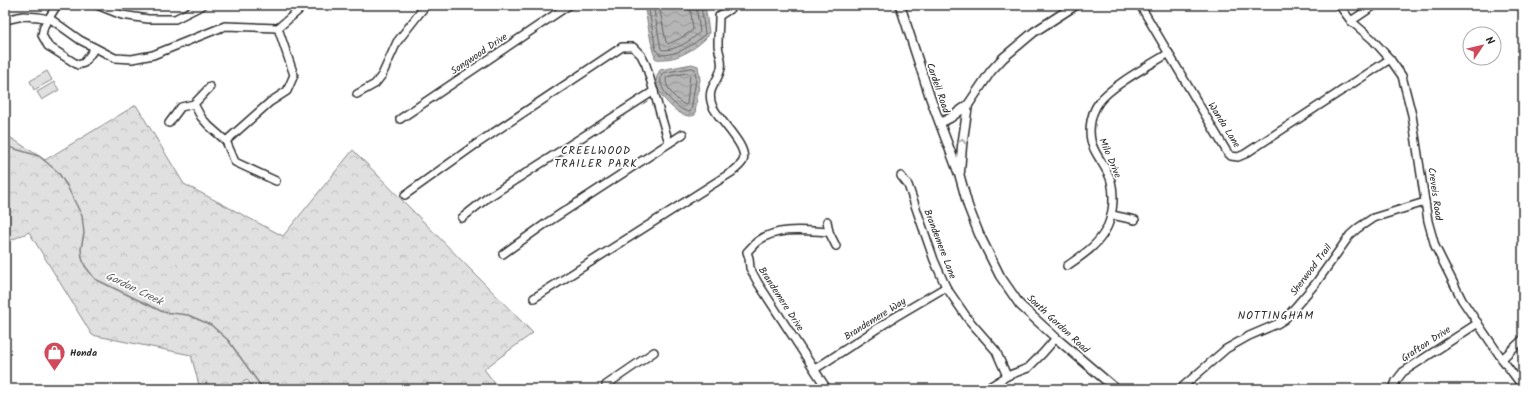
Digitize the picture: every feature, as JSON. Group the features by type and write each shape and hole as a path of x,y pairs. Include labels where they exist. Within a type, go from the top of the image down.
{"street":[{"path":"57,5 44,26 42,35 48,46 78,65 84,63 95,48"},
{"path":"97,5 122,15 148,19 175,19 203,5"},
{"path":"5,19 23,16 52,20 80,40 115,58 132,59 153,55 225,26 278,28 298,11 302,5"},
{"path":"357,94 375,84 382,75 397,42 426,5"},
{"name":"Songwood Drive","path":"400,119 569,5"},
{"path":"534,298 726,176 741,164 744,157 741,148 713,108 710,95 722,61 718,45 720,30 719,16 736,5"},
{"name":"Cardell Road","path":"900,5 960,177"},
{"path":"940,123 950,118 968,105 990,71 1003,58 1034,32 1076,5"},
{"name":"Wanda Lane","path":"1140,5 1226,152 1231,156 1245,154 1390,58"},
{"name":"Creveis Road","path":"1339,5 1351,21 1372,39 1390,58 1402,76 1407,92 1420,164 1428,221 1435,246 1462,300 1523,387"},
{"path":"1351,21 1375,5"},
{"path":"226,141 270,102 287,91 294,75 278,28"},
{"path":"405,194 622,46 633,46 641,55 647,69 669,143"},
{"name":"Milo Drive","path":"1067,266 1090,249 1100,239 1105,232 1112,215 1111,181 1091,143 1091,121 1093,112 1099,102 1112,90 1169,53"},
{"path":"169,123 182,107 194,104 210,87"},
{"path":"462,218 487,198 654,92"},
{"path":"194,104 201,117 226,141 235,162 276,181"},
{"path":"960,177 962,146 968,105"},
{"path":"503,254 544,224 683,134"},
{"name":"Brandemere Lane","path":"901,176 908,185 934,260 946,287 968,319 996,351 1007,376"},
{"name":"South Gordon Road","path":"960,177 968,206 979,234 1000,276 1020,304 1056,338 1116,389"},
{"name":"Sherwood Trail","path":"1180,389 1226,349 1285,319 1316,282 1350,235 1358,228 1378,216 1425,202"},
{"path":"1112,215 1135,220"},
{"path":"827,221 829,232 836,246"},
{"name":"Brandemere Drive","path":"827,389 758,283 750,268 747,252 759,240 787,230 829,232"},
{"name":"Brandemere Way","path":"815,369 895,317 946,287"},
{"name":"Grafton Drive","path":"1393,389 1396,381 1403,372 1478,323"},
{"path":"986,389 1007,376 1028,368 1056,338"},
{"path":"1502,359 1523,339"},
{"path":"609,389 606,385 654,352"}],"green space":[{"path":"47,71 52,80 34,90 30,81"},
{"path":"54,82 59,90 42,100 37,92"},
{"path":"136,105 184,184 283,236 353,150 533,333 484,369 499,389 254,389 247,380 230,389 200,389 191,355 92,335 29,232 5,243 5,134 45,160"}],"water":[{"path":"644,5 705,5 709,32 708,36 694,48 682,55 656,59 653,52"},
{"path":"692,64 698,66 700,79 695,115 690,116 684,115 668,104 660,94 656,82 660,70"}],"waterway":[{"name":"Gordon Creek","path":"5,146 39,156 58,172 82,216 84,233 81,249 82,258 85,266 95,279 163,312 188,315 211,325 228,340 263,389"}],"place":[{"name":"Honda","path":"55,372"}],"district":[{"name":"CREELWOOD TRAILER PARK","path":"596,157"},
{"name":"NOTTINGHAM","path":"1276,316"}]}
